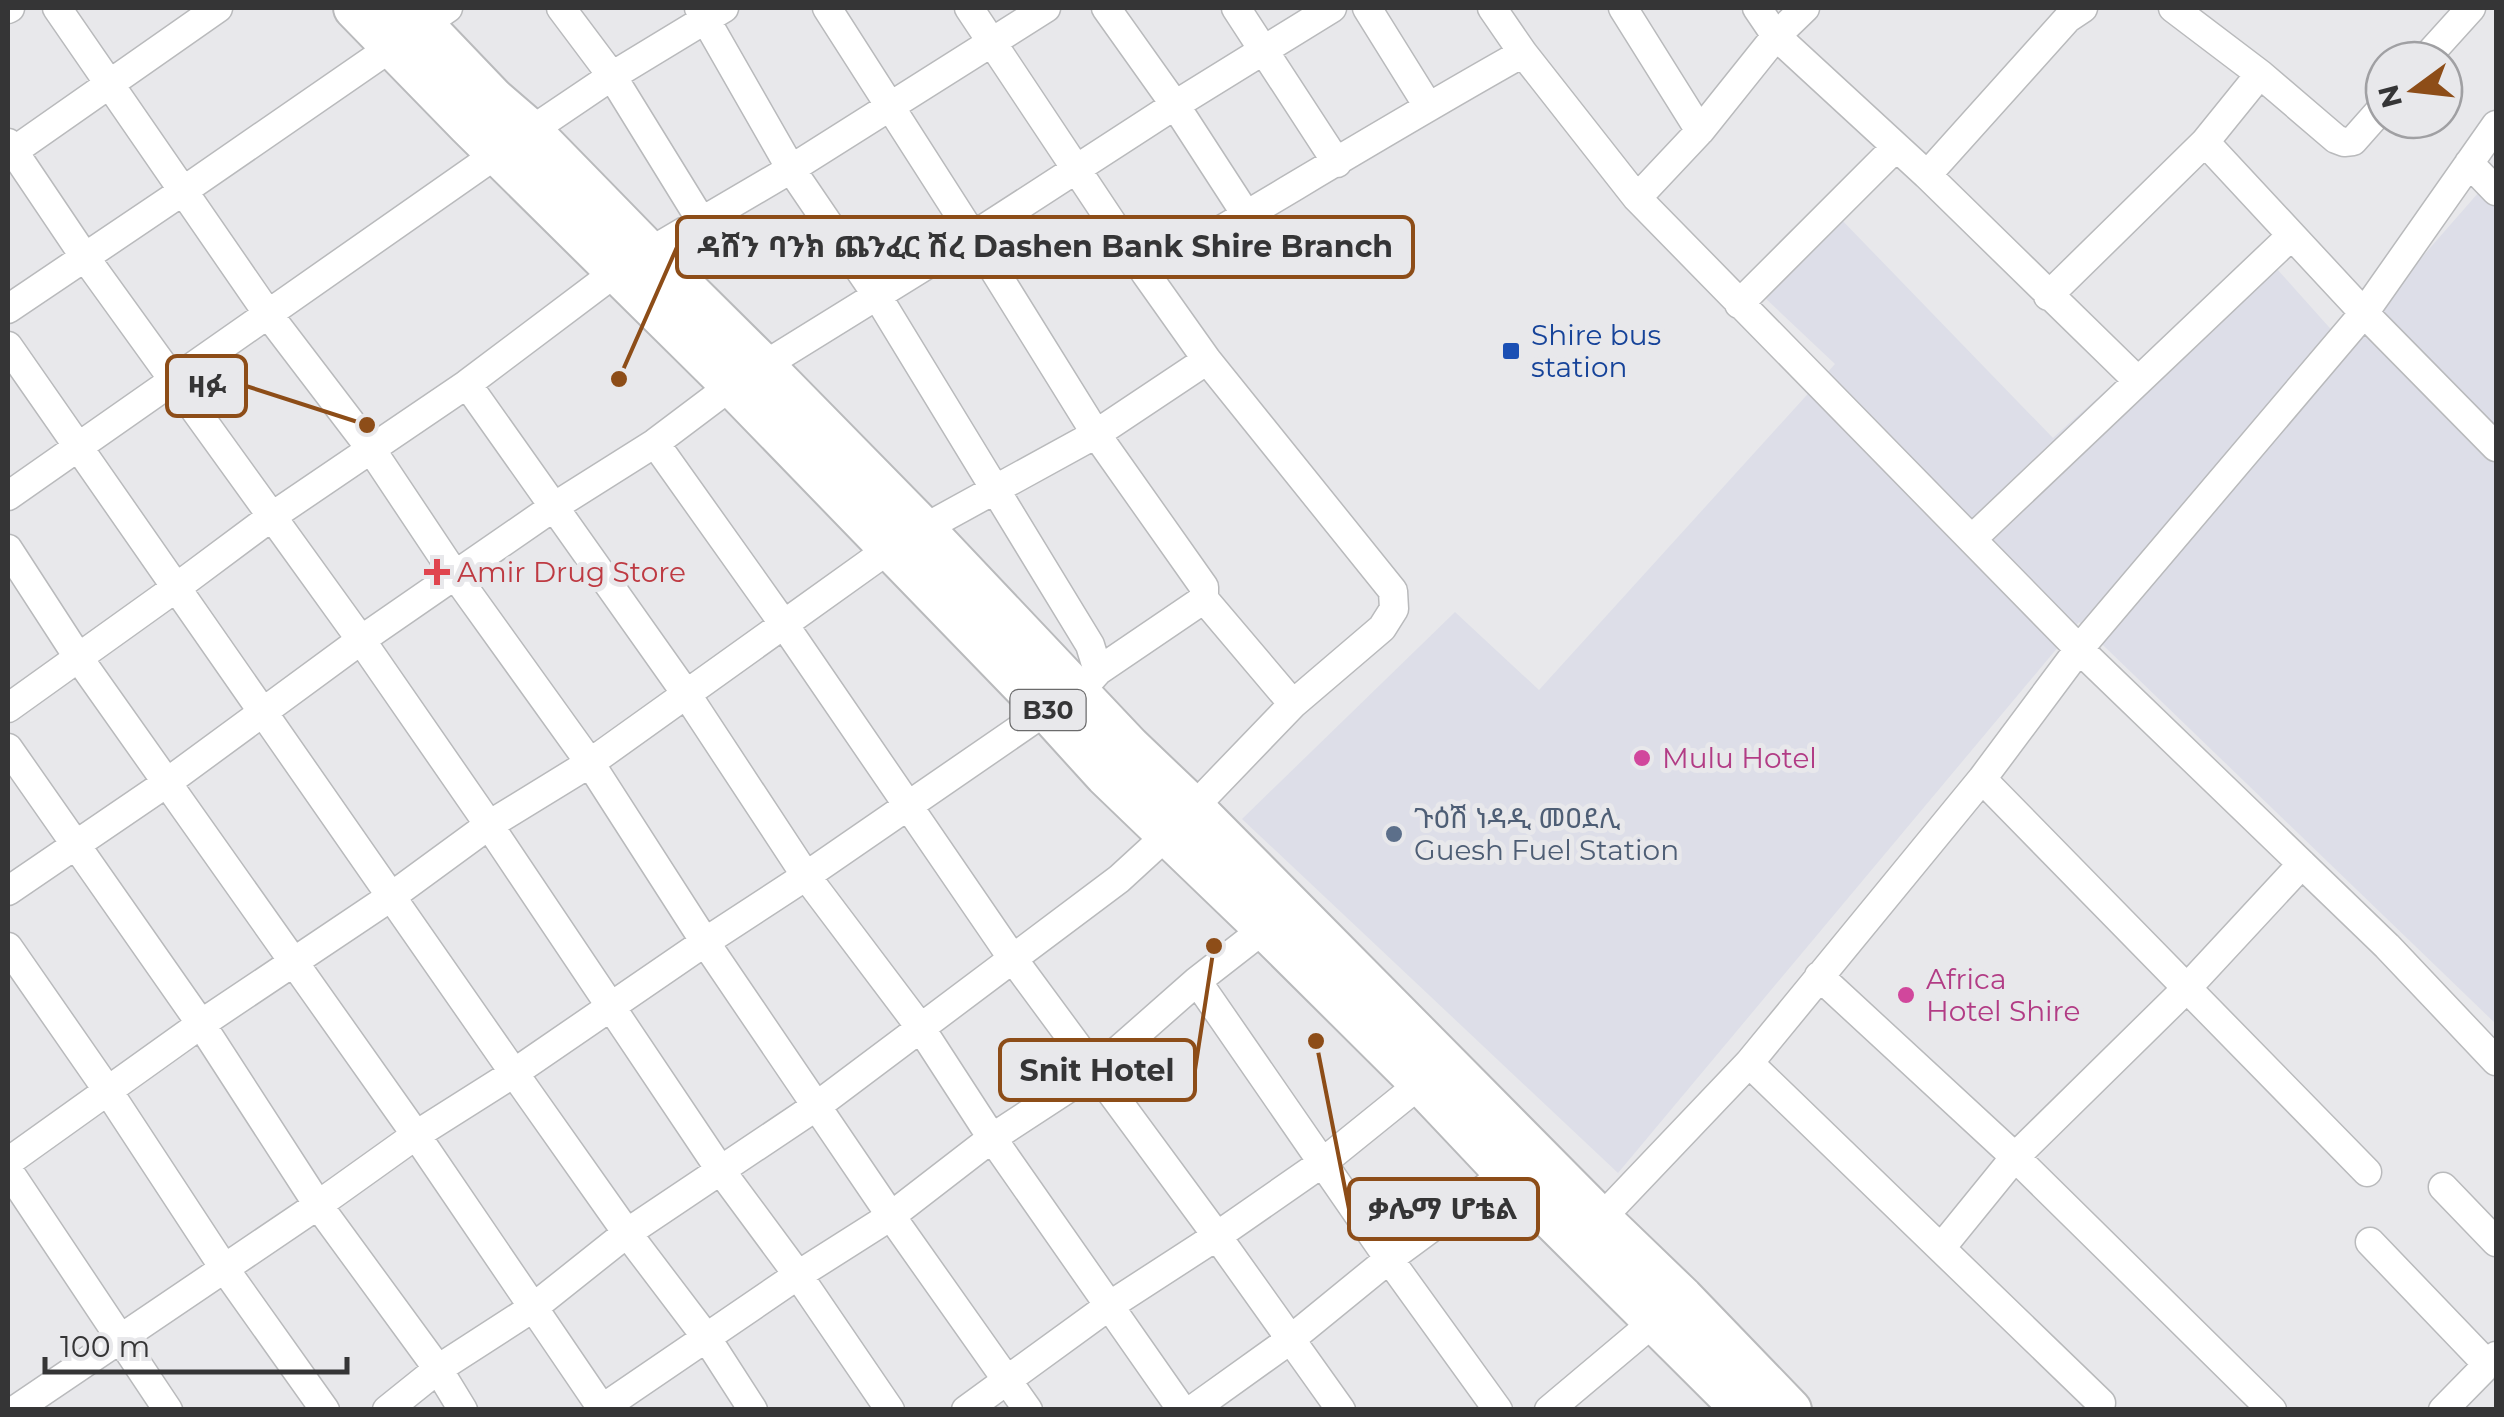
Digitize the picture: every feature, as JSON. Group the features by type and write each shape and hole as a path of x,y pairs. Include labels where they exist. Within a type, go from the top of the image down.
{"highway":[{"name":"B30","path":"356,8 417,21 514,142 906,539 1074,691 1106,775 1180,822 1254,902 1433,1072 1588,1232 1656,1320 1744,1410"},
{"name":"B30","path":"1588,1232 1682,1298 1790,1410"}],"street":[{"path":"57,8 268,314 370,449 590,763 705,942 1028,1410"},
{"path":"218,8 9,150 360,640 721,1171 890,1410"},
{"path":"561,8 612,76 702,222"},
{"path":"827,8 1096,434 1204,587 1204,599 1293,704"},
{"path":"387,1410 438,1370 534,1307 627,1233 818,1106 1120,879 1293,704 1382,628 1394,610 1393,591 1207,360 970,8"},
{"path":"8,708 177,588 270,516 466,384 633,262 791,169 1046,8"},
{"path":"1106,8 1247,216"},
{"path":"1236,8 1337,163"},
{"path":"8,891 166,784 360,640 555,506 656,443 748,376 1332,8"},
{"path":"1367,8 1428,106"},
{"path":"1492,8 1637,198 2080,649 2387,946 2496,1060"},
{"path":"1623,8 1700,130"},
{"path":"1757,8 1776,36 2138,381"},
{"path":"1637,198 1700,130 1776,36 1805,8"},
{"path":"2174,8 2336,139 2353,141 2364,129"},
{"path":"2442,40 2471,8"},
{"path":"1927,176 2069,11"},
{"path":"8,496 514,142 710,12 791,169 876,294 1090,646 1074,691"},
{"path":"8,309 183,191 417,21"},
{"path":"1146,274 1524,53"},
{"path":"2048,296 2205,142 2260,74"},
{"path":"1588,1232 1749,1063 1982,779 2080,649 2364,314 2496,125"},
{"path":"2205,142 2364,314 2496,447"},
{"path":"1739,304 1894,148"},
{"path":"2469,163 2496,192"},
{"path":"1972,540 2291,236"},
{"path":"8,346 514,1073 627,1233 706,1336 754,1410"},
{"path":"8,1162 489,826 590,763 906,539 1096,434 1207,360"},
{"path":"466,384 687,695 806,876 920,1027 992,1138 1182,1410"},
{"path":"656,443 1012,959 1340,1410"},
{"path":"8,549 78,657 416,1136 601,1409 891,1216 992,1138 1096,1070 1197,981 1254,902"},
{"path":"8,1400 14,1410 120,1340 416,1136 806,876 1204,599"},
{"path":"8,748 201,1024 318,1206 464,1410"},
{"path":"1982,779 2367,1172"},
{"path":"1941,1248 2015,1158 2186,989 2302,864"},
{"path":"8,948 325,1410"},
{"path":"1819,976 2015,1158 2272,1410"},
{"path":"1197,981 1498,1410"},
{"path":"1749,1063 2101,1403"},
{"path":"966,1410 1109,1306 1322,1162 1433,1072"},
{"path":"1192,1410 1291,1338 1388,1258 1520,1162"},
{"path":"8,1170 168,1410"},
{"path":"2443,1187 2496,1242"},
{"path":"2370,1242 2492,1360 2443,1410"},
{"path":"1549,1410 1656,1320"}],"shaded area":[{"path":"2493,176 2496,1024 2079,622 1618,1173 1242,819 1455,612 1539,690 1835,364 1763,296 1837,215 2053,438 2261,251 2345,345"}],"place":[{"name":"Shire bus station","path":"1511,351"},
{"name":"ዳሸን ባንክ ጨንፈር ሽረ Dashen Bank Shire Branch","path":"619,379"},
{"name":"ዛፉ","path":"367,425"},
{"name":"Amir Drug Store","path":"437,572"},
{"name":"Mulu Hotel","path":"1642,758"},
{"name":"ጉዕሽ ነዳዲ መዐደሊ Guesh Fuel Station","path":"1394,834"},
{"name":"Snit Hotel","path":"1214,946"},
{"name":"Africa Hotel Shire","path":"1906,995"},
{"name":"ቃሌማ ሆቴል","path":"1316,1041"}]}
